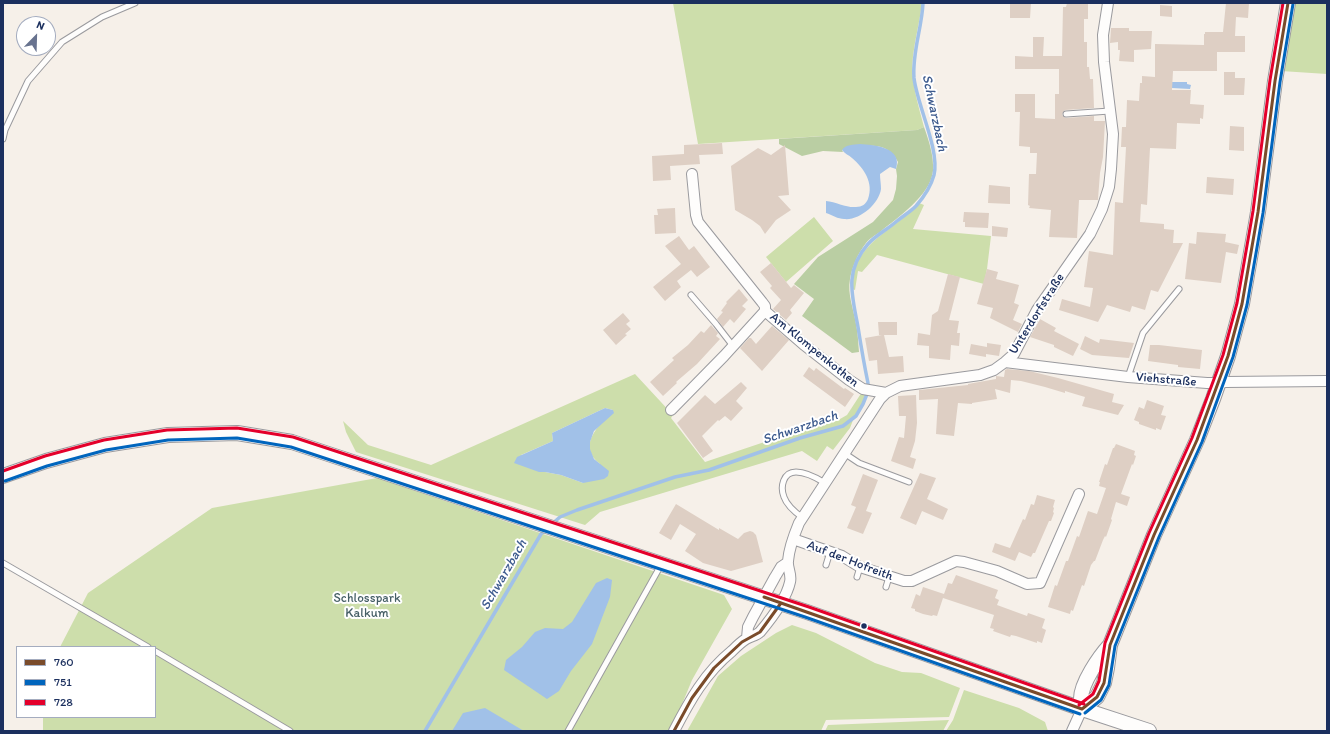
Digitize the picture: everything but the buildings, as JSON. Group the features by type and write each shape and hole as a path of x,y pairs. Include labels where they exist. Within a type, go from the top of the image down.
{"main road":[{"path":"1082,709 1097,697 1104,683 1110,645 1154,535 1197,440 1228,356 1249,269 1258,212 1276,69 1288,3"},
{"path":"3,476 46,461 105,445 168,435 237,433 292,442 764,597 1082,709 1149,731"}],"street":[{"name":"Unterdorfstraße","path":"674,731 694,694 708,675 722,659 747,638 756,636 781,603 790,583 791,572 787,563 793,539 803,518 880,399 886,393 900,386 980,375 994,370 1005,362 1014,354 1037,310 1090,234 1102,209 1109,187 1111,169 1113,134 1104,62 1103,35 1108,3"},
{"name":"Am Klompenkothen","path":"692,174 698,222 762,302 765,306 765,311 803,344 849,380 867,389 886,393"},
{"name":"Am Klompenkothen","path":"671,410 765,311"},
{"name":"Viehstraße","path":"1005,362 1182,381 1219,383 1327,381"},
{"name":"Auf der Hofreith","path":"793,539 842,556 858,572 904,581 912,581 956,561 997,571 1027,584 1040,584 1079,494"},
{"name":"Unterdorfstraße","path":"747,638 748,627 764,597 781,567 787,563"},
{"path":"1072,731 1082,709"}],"lane":[{"path":"3,138 5,130 28,81 62,42 102,17 135,3"},
{"path":"1066,114 1110,111"},
{"path":"1128,376 1143,333 1179,289"},
{"path":"691,295 733,346"},
{"path":"844,453 859,463 909,482"},
{"path":"803,518 795,512 784,498 782,489 784,477 788,473 801,472 825,483"},
{"path":"826,565 830,552"},
{"path":"3,563 146,646"},
{"path":"568,731 662,564"},
{"path":"886,587 889,577"},
{"path":"156,652 290,731"}],"green space":[{"path":"673,3 922,3 912,65 915,92 924,127 917,130 698,144"},
{"path":"1293,3 1327,3 1327,74 1281,71"},
{"path":"924,127 933,160 931,180 920,197 912,205 867,242 858,256 852,270 849,290 857,327 859,352 852,353 802,316 814,299 794,284 818,257 873,222 893,200 896,189 896,169 898,162 893,154 887,150 873,146 842,150 843,152 823,151 802,156 779,144 779,139 917,130"},
{"path":"919,203 924,205 913,229 991,236 984,284 877,255 862,272 858,271 855,290 852,289 854,270 867,248"},
{"path":"814,217 833,241 786,282 766,257"},
{"path":"635,374 673,415 671,418 705,462 809,427 840,419 847,415 862,392 866,393 863,403 855,415 850,428 833,450 827,446 817,461 802,451 600,512 585,525 356,452 346,432 343,421 368,445 431,465","holes":["605,408 613,410 596,429 592,436 590,450 593,457 600,464 583,483 561,475 545,472 521,455 553,441 552,433"]},
{"name":"Schlosspark Kalkum","path":"377,478 724,595 732,609 692,680 671,731 43,731 43,718 156,718 156,646 61,646 88,593 212,508"},
{"path":"792,625 816,633 875,663 902,672 921,673 960,688 949,717 826,720 821,731 687,731 718,676 741,656 776,633"},
{"path":"964,690 1019,708 1045,722 1048,731 946,731 953,720"},
{"path":"949,720 943,731 825,731 828,725"}],"water":[{"path":"1172,82 1187,82 1187,84 1191,85 1190,89 1172,88"},
{"path":"860,144 873,145 891,152 895,156 897,162 896,169 890,167 880,174 881,189 879,195 872,206 862,214 850,219 844,219 826,213 826,201 849,207 856,207 864,205 868,199 870,187 867,176 860,166 842,150 848,146"},
{"path":"605,408 613,410 614,413 594,431 590,442 590,449 594,459 609,471 608,476 604,479 583,483 561,475 539,472 514,463 517,457 553,441 552,433"},
{"path":"607,578 612,580 610,597 592,644 571,671 559,691 547,699 504,670 506,660 522,647 535,632 545,628 563,629 572,622 596,583"},
{"path":"485,708 524,731 452,731 463,713"}],"waterway":[{"name":"Schwarzbach","path":"552,524 560,517 577,510 675,477 709,470 800,438 843,426 856,416 867,394 868,383 852,294 855,264 860,254 871,241 916,206 926,192 934,175 934,153 914,78 914,59 923,3"},
{"name":"Schwarzbach","path":"425,731 541,534 546,530"}],"transit line":[{"name":"728","path":"1079,705 1093,694 1099,681 1105,643 1149,533 1192,438 1223,355 1237,303 1253,211 1270,80 1283,3"},
{"name":"760","path":"1082,709 1097,697 1104,683 1110,645 1154,535 1197,440 1228,356 1242,304 1258,212 1275,81 1288,3"},
{"name":"751","path":"1085,713 1101,700 1109,685 1115,646 1159,537 1202,442 1233,357 1247,305 1263,213 1280,82 1293,4"},
{"name":"728","path":"3,471 45,456 104,440 167,430 237,428 293,437 809,607 1084,704"},
{"name":"751","path":"5,481 47,466 106,450 168,440 237,438 291,447 805,617 1080,714"},
{"name":"760","path":"764,597 1082,709"},
{"name":"760","path":"674,731 692,698 714,668 742,642 760,632 781,603"}]}
